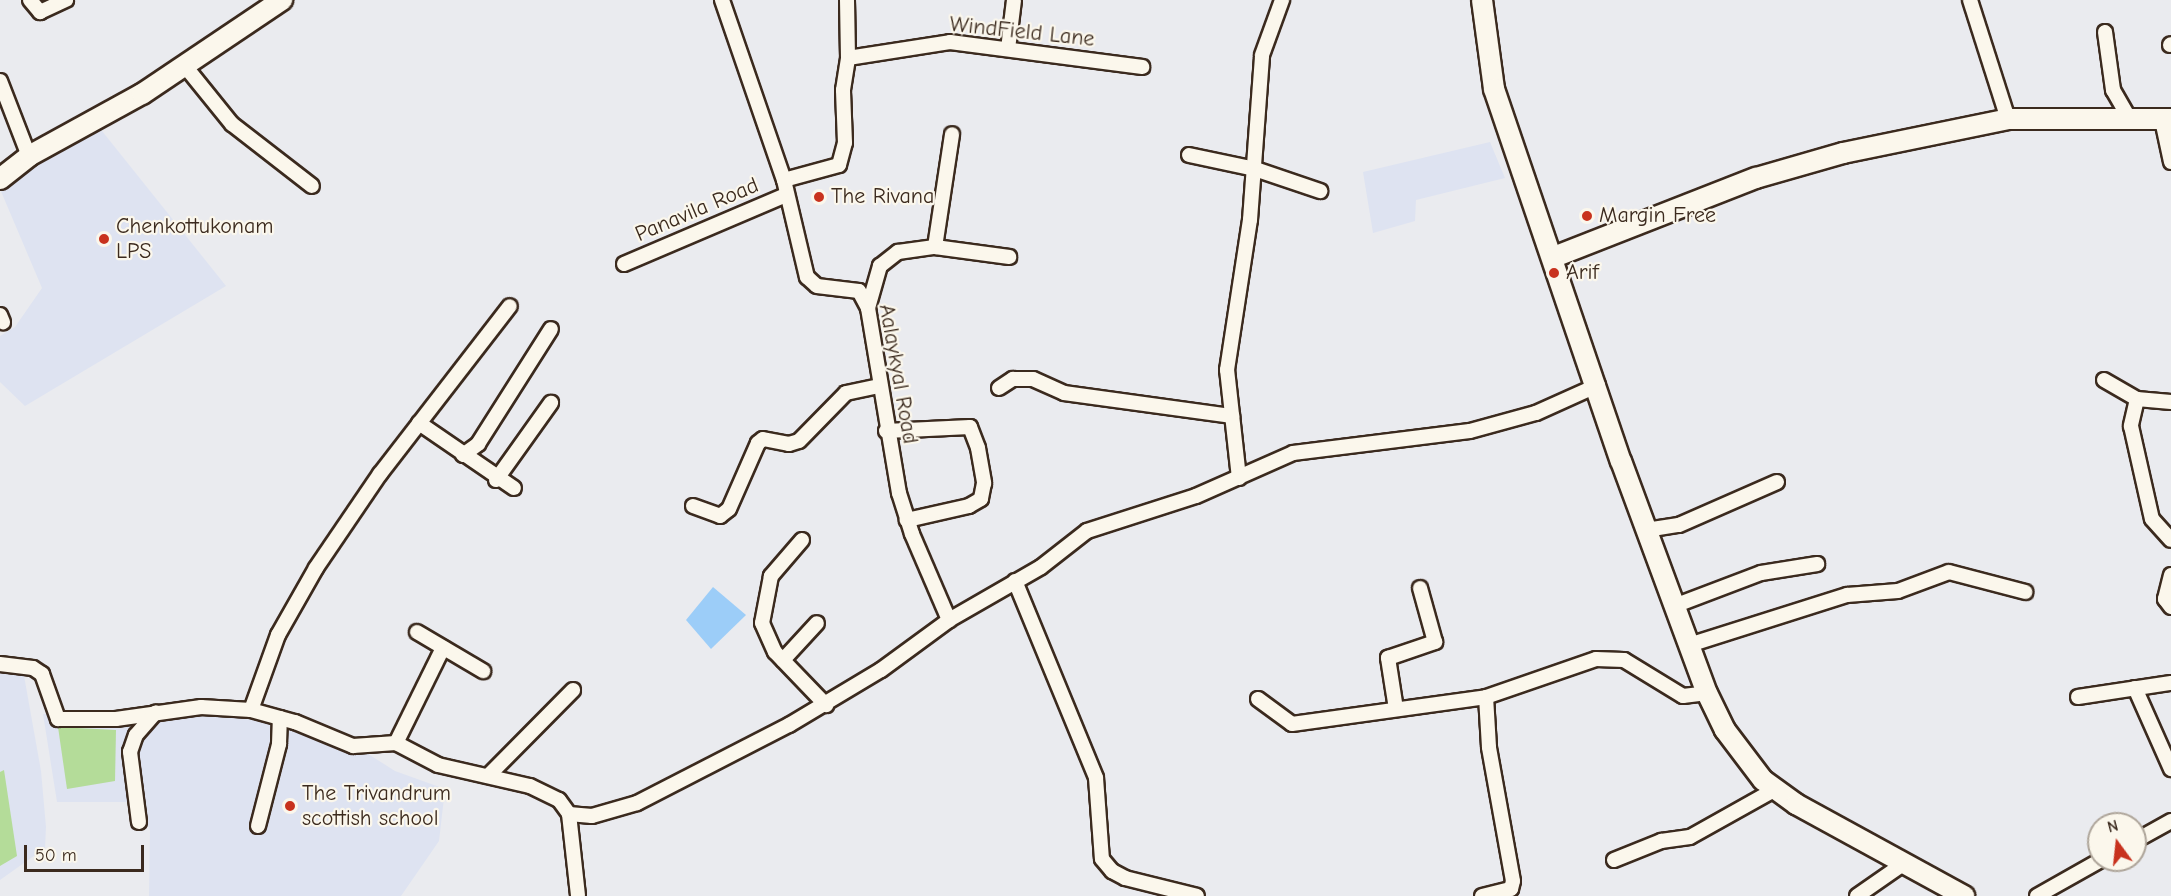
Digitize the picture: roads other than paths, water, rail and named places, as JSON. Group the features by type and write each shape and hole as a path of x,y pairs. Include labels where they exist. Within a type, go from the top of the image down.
{"main road":[{"path":"1482,0 1494,89 1554,257 1646,530 1707,693 1739,752 1776,789 1796,804 1906,862 1964,896"},
{"path":"0,179 29,156 142,94 274,2"},
{"path":"1554,257 1801,163 2008,119 2166,120"}],"street":[{"path":"30,0 40,12 66,0"},
{"name":"Aalaykyal Road","path":"722,0 783,180 807,277 817,286 859,291 868,308 886,431 907,520 949,620"},
{"path":"783,180 839,165 845,143 843,90 848,58 847,0"},
{"path":"1008,49 1014,0"},
{"path":"1239,478 1227,370 1255,169 1262,55 1282,0"},
{"path":"1970,0 2008,119"},
{"path":"2105,32 2114,90 2130,120"},
{"name":"WindField Lane","path":"848,58 950,42 1142,67"},
{"path":"185,66 232,124 312,186"},
{"path":"0,81 29,156"},
{"path":"2166,120 2171,162"},
{"path":"935,246 952,134"},
{"path":"1189,154 1255,169 1320,192"},
{"name":"Panavila Road","path":"624,264 786,195"},
{"path":"868,308 880,266 898,252 935,246 1009,258"},
{"path":"859,291 874,287"},
{"path":"251,710 278,635 307,584 418,423 510,306"},
{"path":"463,455 478,444 551,328"},
{"path":"999,388 1013,379 1033,379 1064,393 1232,416"},
{"path":"2104,380 2137,399 2171,402"},
{"path":"569,814 592,816 637,803 826,705 949,620 1041,567 1087,531 1196,496 1293,453 1470,431 1536,413 1598,385"},
{"path":"693,506 720,516 729,508 758,443 771,438 789,444 799,441 846,393 880,386"},
{"path":"2137,399 2131,426 2152,519 2171,540"},
{"path":"496,480 551,403"},
{"path":"418,423 496,480 514,488"},
{"path":"886,431 970,428 978,448 984,483 981,499 969,506 907,520"},
{"path":"1646,530 1679,525 1777,483"},
{"path":"802,540 771,576 762,608 766,638 783,660 826,705"},
{"path":"1674,606 1761,573 1817,564"},
{"path":"1689,645 1847,595 1898,591 1949,572 2025,592"},
{"path":"2171,575 2165,599 2171,607"},
{"path":"1015,581 1096,778 1102,859 1112,871 1125,878 1197,896"},
{"path":"1396,708 1388,658 1435,642 1420,588"},
{"path":"783,660 817,623"},
{"path":"417,632 483,671"},
{"path":"396,743 443,648"},
{"path":"1258,699 1292,724 1486,697 1596,659 1624,660 1683,696 1707,693"},
{"path":"0,664 33,668 42,674 58,718 106,720 201,707 251,710 280,718 353,746 396,743 438,765 530,786 559,800 569,814 578,896"},
{"path":"2078,697 2171,682"},
{"path":"2134,688 2171,770"},
{"path":"489,776 573,690"},
{"path":"1482,896 1505,894 1511,889 1512,881 1489,747 1486,697"},
{"path":"139,822 130,752 136,735 156,712"},
{"path":"258,826 279,744 280,718"},
{"path":"1614,860 1661,841 1690,837 1776,789"},
{"path":"2147,834 2171,821"},
{"path":"1857,896 1906,862"},
{"path":"2037,896 2087,868"}],"water":[{"path":"713,587 746,615 711,649 686,620"}],"place":[{"name":"The Rivana","path":"819,197"},
{"name":"Margin Free","path":"1587,216"},
{"name":"Chenkottukonam LPS","path":"104,239"},
{"name":"Arif","path":"1554,273"},
{"name":"The Trivandrum scottish school","path":"290,806"}]}
